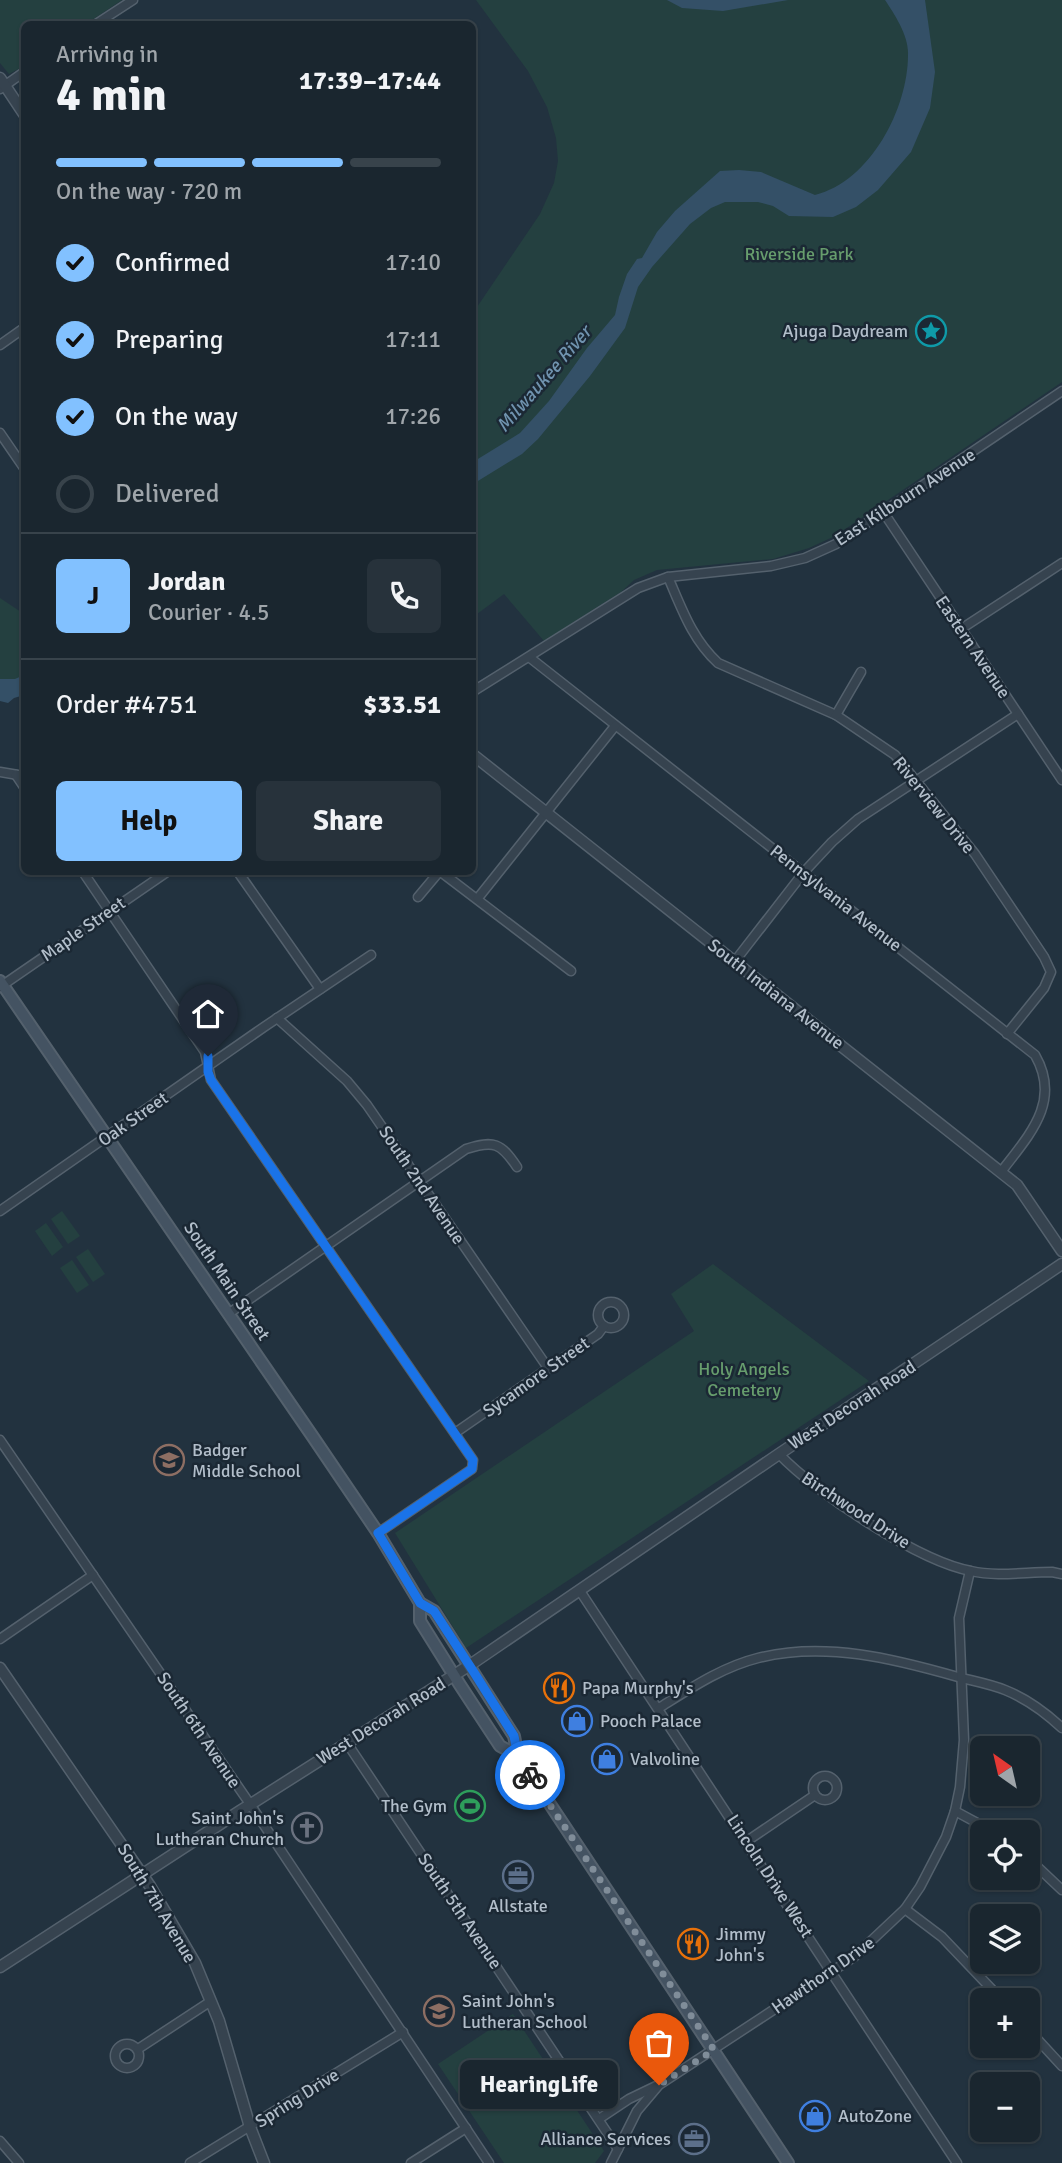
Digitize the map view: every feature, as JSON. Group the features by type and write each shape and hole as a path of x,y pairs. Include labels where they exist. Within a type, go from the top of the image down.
{"main road":[{"name":"South Main Street","path":"1,984 109,1137 378,1533 420,1603 421,1620 500,1746 518,1756"},
{"name":"South Main Street","path":"420,1603 434,1611 470,1665 514,1736 518,1756 788,2163"}],"street":[{"path":"101,21 133,0"},
{"path":"21,74 2,84 21,110"},
{"path":"0,345 21,330"},
{"name":"East Kilbourn Avenue","path":"476,690 638,589 668,577 771,566 805,558 836,544 1062,391"},
{"path":"0,433 21,464"},
{"name":"Eastern Avenue","path":"884,513 1062,780"},
{"path":"961,629 1062,564"},
{"name":"Riverview Drive","path":"668,577 690,628 718,663 836,715 895,755 975,854 1055,972 1007,1034"},
{"name":"Pennsylvania Avenue","path":"528,657 1035,1055 1043,1065 1050,1085 1048,1105 1038,1125 1001,1172"},
{"path":"836,715 862,672"},
{"path":"735,961 804,872 858,819 1018,714"},
{"path":"478,898 615,726"},
{"name":"South Indiana Avenue","path":"476,757 1017,1185 1062,1251"},
{"path":"0,772 20,775"},
{"path":"85,875 205,1052 211,1080 473,1460 472,1469 378,1533"},
{"name":"Maple Street","path":"1,984 162,875"},
{"path":"240,875 320,989"},
{"path":"418,897 437,875"},
{"path":"444,875 571,971"},
{"name":"Oak Street","path":"0,1211 371,955"},
{"name":"South 2nd Avenue","path":"277,1018 347,1081 367,1105 548,1368"},
{"path":"228,1314 466,1149 487,1142 505,1149 517,1167"},
{"name":"West Decorah Road","path":"0,1967 470,1665 1062,1264"},
{"name":"Sycamore Street","path":"455,1433 598,1334 604,1326"},
{"name":"South 6th Avenue","path":"0,1440 250,1804 489,2163"},
{"name":"Birchwood Drive","path":"779,1454 794,1469 860,1517 930,1557 970,1571 1062,1574"},
{"name":"Hawthorn Drive","path":"611,2163 638,2111 659,2085 832,1971 872,1941 905,1909 934,1863 955,1811 963,1764 959,1618 970,1571"},
{"path":"0,1640 93,1575"},
{"name":"Lincoln Drive West","path":"580,1591 957,2163"},
{"path":"659,1708 710,1676 759,1658 799,1653 845,1652 910,1663 1006,1690 1047,1715 1062,1728"},
{"name":"South 7th Avenue","path":"0,1668 176,1927 211,2001 250,2127 264,2163"},
{"name":"South 5th Avenue","path":"347,1743 618,2149"},
{"path":"747,1842 815,1795"},
{"path":"955,1811 972,1820"},
{"path":"1040,1869 1062,1890"},
{"path":"905,1909 942,1937 991,1988"},
{"path":"138,2049 211,2001"},
{"name":"Spring Drive","path":"190,2163 403,2032"},
{"path":"1040,2042 1062,2066"},
{"path":"599,2119 638,2094 659,2085"},
{"path":"411,2163 466,2128"},
{"path":"0,2141 19,2163"}],"green space":[{"path":"0,0 122,0 90,21 21,21 21,68 9,74 0,63"},
{"name":"Riverside Park","path":"476,0 1062,0 1062,382 835,536 809,548 773,559 657,570 634,580 621,592 544,641 504,594 476,615 476,309 540,214 554,183 558,161 556,138 547,107 528,71"},
{"path":"0,598 21,612 21,678 0,680"},
{"path":"62,1211 80,1236 68,1244 51,1219"},
{"path":"46,1223 63,1247 52,1256 35,1231"},
{"path":"88,1249 105,1274 93,1282 76,1257"},
{"path":"72,1260 89,1285 77,1293 60,1268"},
{"name":"Holy Angels Cemetery","path":"713,1264 869,1381 466,1648 395,1533 694,1331 671,1294"},
{"path":"513,2014 604,2151 595,2163 504,2163 438,2064"}],"water":[{"path":"667,0 788,0 723,11 682,8"},
{"path":"885,0 925,0 935,72 930,108 911,152 878,190 856,207 833,217 789,216 773,206 758,202 725,202 711,208 690,224 652,267 638,287 625,328 538,439 522,454 476,482 476,460 520,433 549,401 587,348 615,315 627,274 637,259 642,258 657,232 675,211 720,171 761,172 815,195 835,187 853,175 869,159 883,140 901,97 908,48 901,26"},
{"path":"21,676 21,696 8,703 0,701 0,679"}],"way so far":[{"path":"530,1775 714,2050 659,2085"}],"place":[{"name":"Ajuga Daydream","path":"931,331"},
{"name":"Badger Middle School","path":"169,1460"},
{"name":"Papa Murphy's","path":"559,1688"},
{"name":"Pooch Palace","path":"577,1721"},
{"name":"Valvoline","path":"607,1759"},
{"name":"The Gym","path":"470,1806"},
{"name":"Saint John's Lutheran Church","path":"307,1828"},
{"name":"Allstate","path":"518,1876"},
{"name":"Jimmy John's","path":"693,1944"},
{"name":"Saint John's Lutheran School","path":"439,2011"},
{"name":"HearingLife","path":"659,2085"},
{"name":"AutoZone","path":"815,2116"},
{"name":"Alliance Services","path":"694,2139"}],"route":[{"path":"208,1056 211,1080 473,1460 472,1469 378,1533 420,1603 434,1611 514,1736 518,1756 530,1775"}],"water label":[{"name":"Milwaukee River","path":"544,379"}]}
